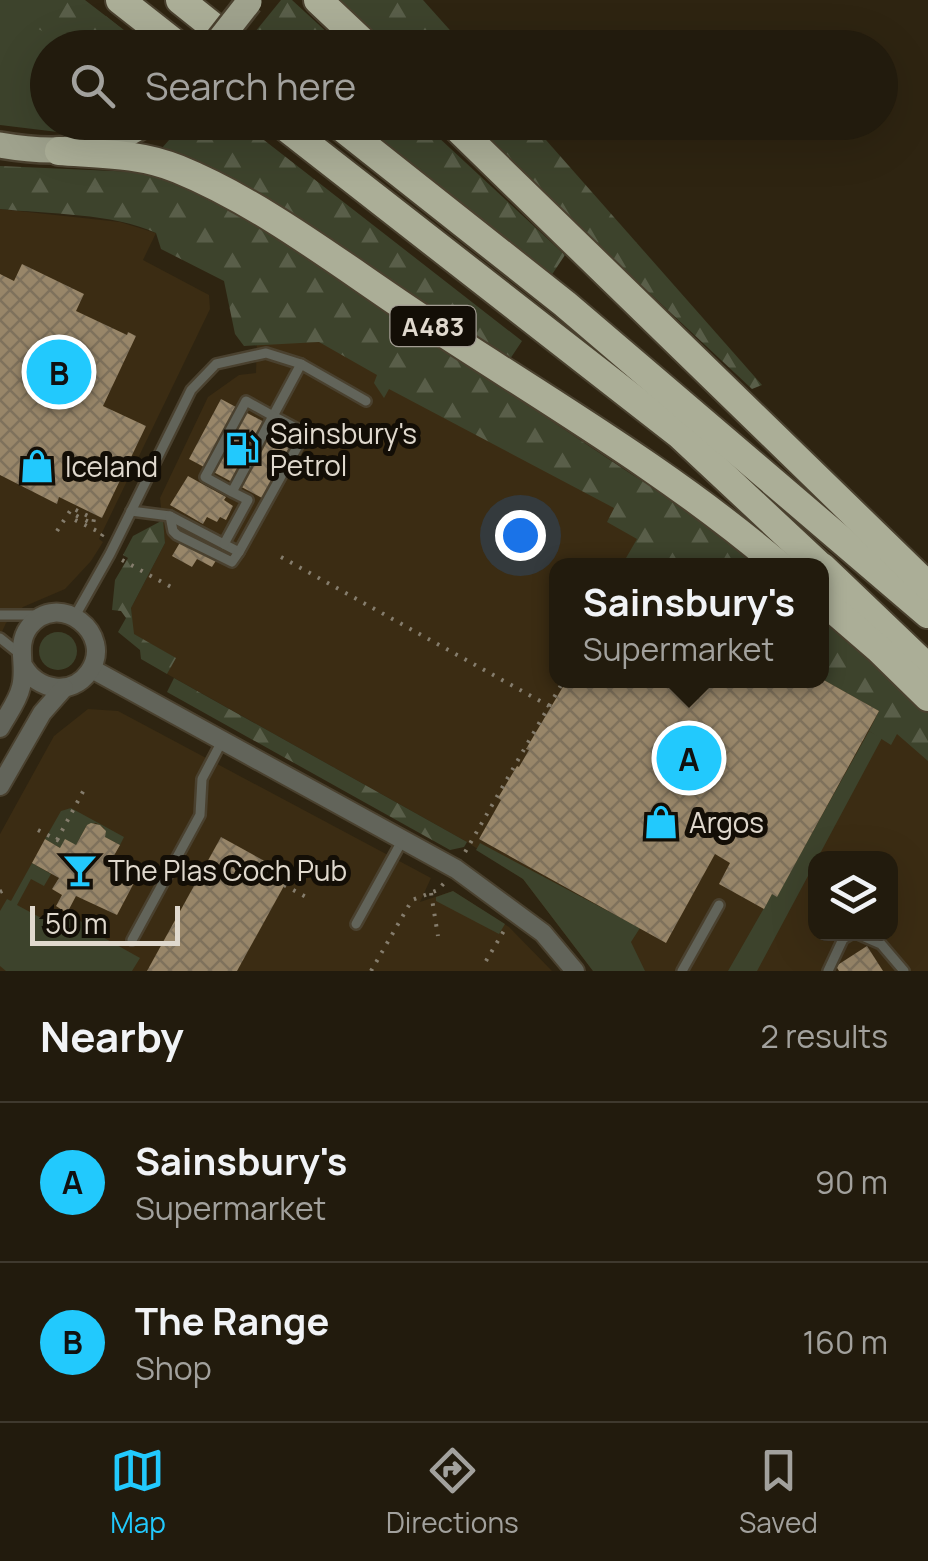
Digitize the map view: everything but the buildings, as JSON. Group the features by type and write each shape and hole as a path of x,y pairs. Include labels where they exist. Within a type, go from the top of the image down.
{"highway":[{"path":"120,0 159,30"},
{"path":"180,0 218,30"},
{"path":"318,0 350,30"},
{"name":"A483","path":"302,140 680,435 812,558"},
{"path":"357,140 566,304 928,614"},
{"path":"470,140 928,586"},
{"name":"A483","path":"59,151 126,155 161,163 247,204 637,458 771,558"},
{"name":"A483","path":"829,574 928,668"},
{"path":"829,606 928,698"}],"main road":[{"path":"227,30 250,1"},
{"path":"0,145 59,151 118,140"}],"street":[{"path":"0,728 21,689 26,631 45,614 65,613 86,624 96,644 92,669 83,679 64,688 42,713 0,786"},
{"path":"22,660 38,682 64,688"},
{"path":"92,669 456,869 544,933 574,971"}],"lane":[{"path":"75,616 192,390 216,364 266,353 301,364 366,401"},
{"path":"232,492 301,364"},
{"path":"170,516 173,531 232,562 305,433 246,401 205,477 248,500 224,544"},
{"path":"132,510 170,516 239,552"},
{"path":"0,614 45,614"},
{"path":"0,638 22,660"},
{"path":"132,940 200,816 202,780 222,743"},
{"path":"356,924 404,838"},
{"path":"682,971 719,905"},
{"path":"828,971 843,941"},
{"path":"873,941 881,944 904,971"}],"path":[{"path":"57,531 72,508 94,520 92,524"},
{"path":"105,529 74,515 72,520 103,534 97,547 170,586"},
{"path":"281,557 548,706"},
{"path":"371,971 412,900 438,890 456,869 559,688"},
{"path":"38,830 60,842 86,786"},
{"path":"284,885 310,899"},
{"path":"431,893 438,936"},
{"path":"486,961 515,912"}],"shaded area":[{"path":"0,209 120,222 156,233 143,260 209,295 210,309 91,561 65,589 23,607 6,623 0,636"},
{"path":"285,274 729,558 549,558 549,688 829,688 829,646 928,737 928,971 593,971 523,879 467,842 167,674 175,658 133,634 131,608 165,543 160,498 208,397 239,375 256,373 257,333"},
{"path":"88,709 118,711 431,878 420,902 453,891 509,927 552,971 0,971 0,834 54,736"}],"green space":[{"path":"0,0 85,0 124,30 30,30 30,129 0,125"},
{"path":"24,0 71,0 75,7 90,13 95,24 106,16 122,29 40,30"},
{"path":"281,0 292,0 325,30 257,30"},
{"path":"337,0 423,0 450,30 369,30"},
{"path":"169,140 264,140 522,341 508,362 219,171 162,148"},
{"path":"380,140 441,140 565,255 551,276"},
{"path":"486,140 546,140 762,385 752,389"},
{"path":"0,166 136,172 181,182 232,207 631,474 745,543 761,558 626,558 637,539 607,522 614,508 389,389 384,398 374,383 377,375 319,342 244,346 235,334 224,281 161,249 156,233 100,218 0,209"},
{"path":"163,520 165,543 131,608 134,634 176,658 167,674 141,659 140,650 118,632 126,618 121,611 112,610 115,580 128,558 123,555 133,536"},
{"path":"829,619 928,713 928,761 897,734 891,745 869,731 879,711 829,683"},
{"path":"58,632 71,638 77,651 71,664 58,670 45,664 39,651 45,638"},
{"path":"174,678 467,842 464,847 450,850 167,692"},
{"path":"869,731 882,738 821,851 808,851 808,876 757,971 728,971 772,894 777,896"},
{"path":"71,808 124,837 120,845 105,837 104,828 96,823 87,825 76,845 60,848 45,839 61,811"},
{"path":"480,843 640,928 631,942 645,971 593,971 523,879 476,850"},
{"path":"32,863 51,874 44,886 31,879 17,905 56,926 69,915 84,923 83,926 140,958 132,971 6,971 0,966 0,911 7,899 11,901"},
{"path":"453,891 505,924 499,934 436,901 436,897"}],"place":[{"name":"The Range","path":"59,372"},
{"name":"Sainsbury's Petrol","path":"242,449"},
{"name":"Iceland","path":"37,466"},
{"name":"Sainsbury's","path":"689,758"},
{"name":"Argos","path":"661,822"},
{"name":"The Plas Coch Pub","path":"80,870"}]}
